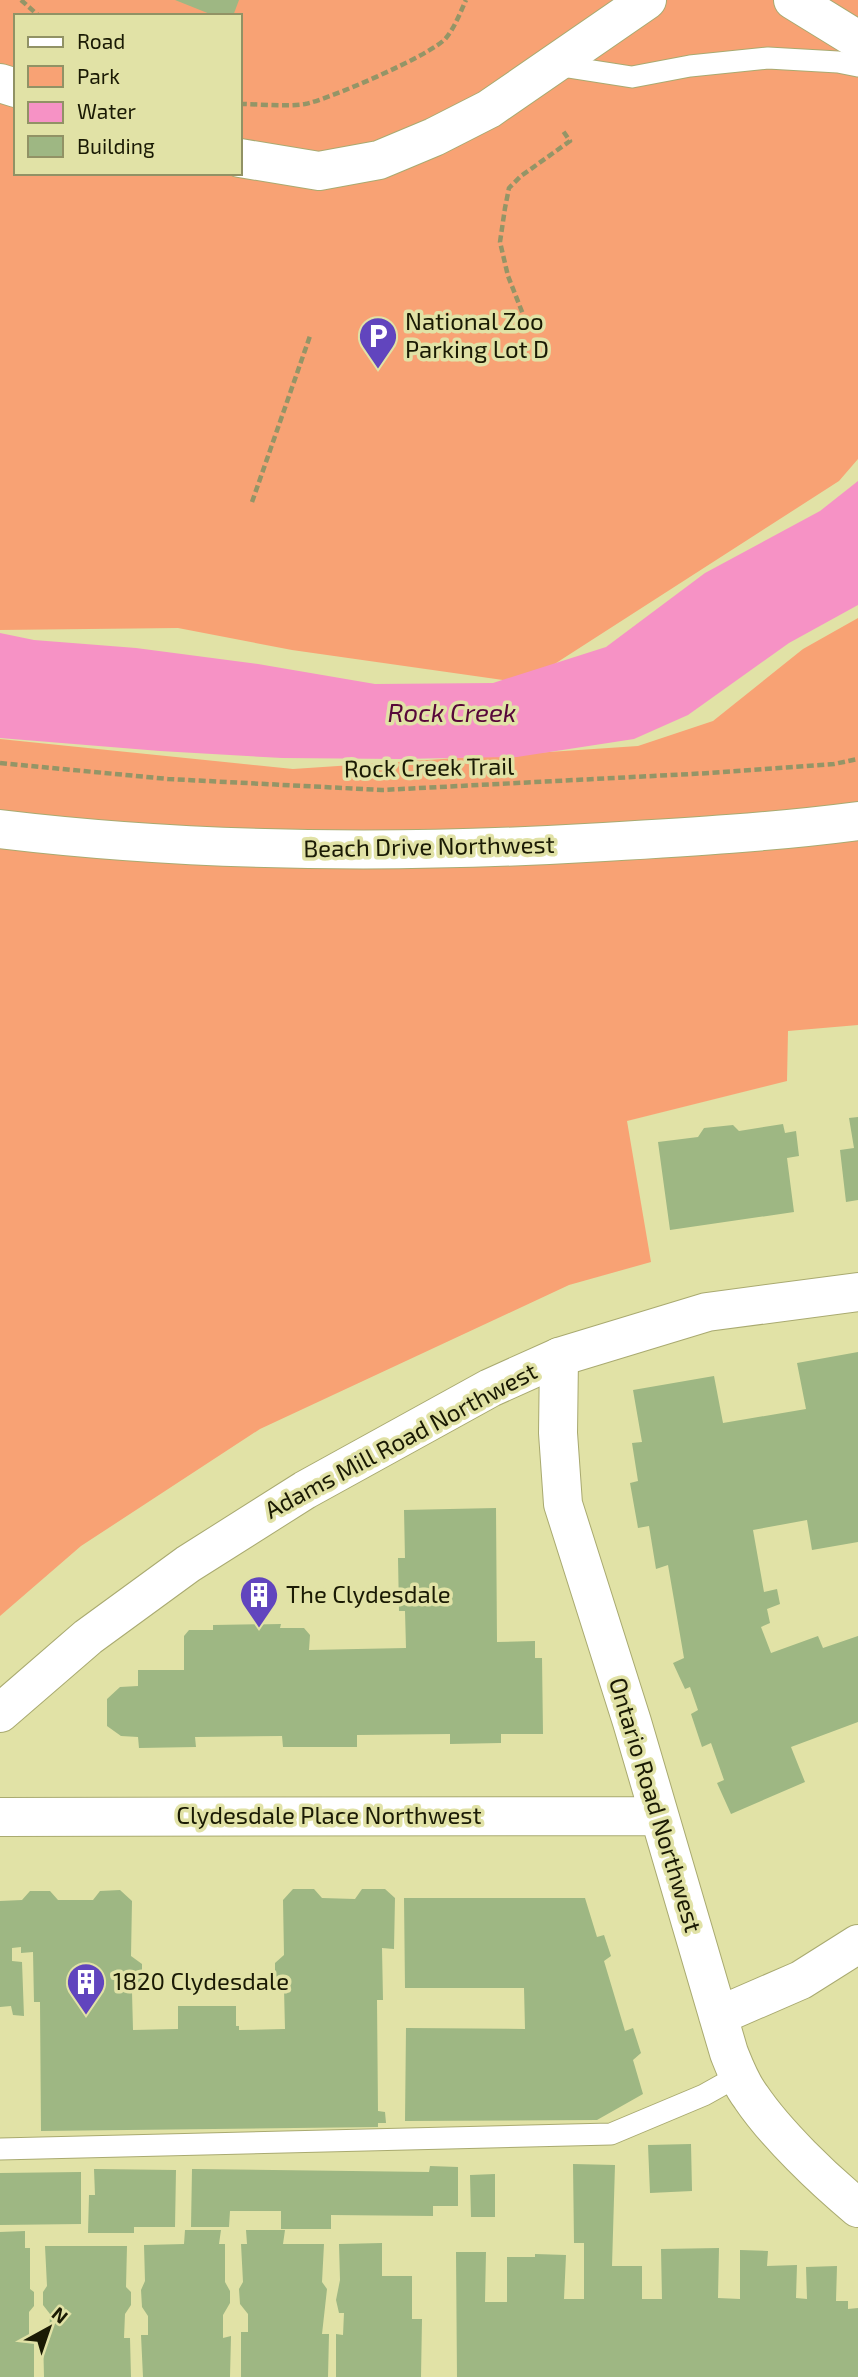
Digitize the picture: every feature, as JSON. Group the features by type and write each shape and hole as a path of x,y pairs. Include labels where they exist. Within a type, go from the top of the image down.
{"street":[{"path":"242,158 319,171 379,160 434,137 489,109 647,0"},
{"path":"793,0 858,40"},
{"name":"Beach Drive Northwest","path":"0,829 167,844 393,850 520,847 710,836 858,821"},
{"name":"Adams Mill Road Northwest","path":"0,1713 88,1637 241,1529 316,1483 490,1388 559,1357 707,1312 858,1292"},
{"name":"Ontario Road Northwest","path":"559,1357 558,1433 563,1504 738,2076 769,2120 858,2208"},
{"name":"Clydesdale Place Northwest","path":"0,1817 659,1816"},
{"path":"718,2016 801,1980 858,1944"}],"lane":[{"path":"555,65 632,78 690,66 768,58 838,62 858,66"},
{"path":"0,2149 611,2134 704,2095 738,2076"}],"path":[{"path":"21,0 37,14"},
{"path":"242,104 306,104 343,91 422,56 445,40 466,0"},
{"path":"526,321 508,276 500,242 505,208 509,188 521,176 570,141 563,131"},
{"path":"253,502 310,337"},
{"name":"Rock Creek Trail","path":"0,763 168,779 382,790 710,773 858,760"}],"green space":[{"path":"0,0 858,0 858,459 839,481 525,683 292,650 178,628 0,630"},
{"path":"858,618 858,1025 788,1031 787,1081 627,1121 651,1262 569,1285 260,1429 81,1546 0,1616 0,739 293,769 638,746 713,721 803,649"}],"water":[{"name":"Rock Creek","path":"858,481 858,605 789,643 688,715 634,739 517,757 399,759 282,758 0,738 0,633 34,640 136,648 258,664 375,684 493,683 606,647 705,573 820,511"}],"building":[{"path":"175,0 239,0 234,14 210,14"},
{"path":"858,1117 858,1200 846,1202 840,1150 854,1148 849,1118"},
{"path":"783,1124 785,1133 796,1131 799,1156 787,1158 794,1212 670,1230 658,1142 698,1137 704,1128 733,1125 739,1131"},
{"path":"858,1352 858,1542 812,1550 807,1520 753,1530 764,1592 777,1589 780,1604 767,1609 770,1623 761,1627 771,1653 818,1636 823,1648 858,1636 858,1722 791,1747 805,1782 731,1814 717,1783 724,1780 711,1743 702,1747 691,1714 698,1710 690,1687 685,1689 673,1663 684,1658 668,1565 656,1569 649,1526 638,1528 630,1483 638,1481 632,1443 642,1442 633,1390 714,1376 723,1423 806,1409 797,1363"},
{"name":"The Clydesdale","path":"496,1508 497,1642 535,1641 535,1658 542,1658 543,1734 501,1734 501,1743 450,1744 450,1734 357,1735 357,1747 283,1747 282,1736 195,1737 196,1747 139,1748 138,1737 121,1736 107,1726 107,1699 120,1687 138,1686 138,1670 184,1670 184,1636 189,1630 213,1630 213,1625 281,1624 280,1628 304,1628 310,1635 309,1650 406,1648 405,1611 399,1611 398,1558 405,1558 404,1510"},
{"name":"1820 Clydesdale","path":"293,1889 314,1889 322,1898 355,1899 362,1889 385,1889 395,1898 394,1949 382,1948 383,2000 377,2000 378,2111 385,2112 386,2123 378,2123 378,2127 41,2131 40,2002 34,2002 33,1952 21,1953 21,1947 12,1948 12,1961 22,1962 24,2016 13,2015 11,2006 0,2007 0,1901 22,1900 30,1891 50,1891 58,1900 93,1900 100,1891 120,1890 132,1901 131,1956 142,1964 142,1982 132,1992 133,2030 178,2029 178,2006 236,2006 236,2026 239,2026 239,2030 285,2029 284,1989 275,1982 275,1963 284,1955 283,1900"},
{"path":"404,1898 585,1898 597,1937 604,1935 611,1956 604,1961 625,2031 633,2028 641,2053 633,2060 643,2094 597,2120 405,2121 406,2028 525,2029 524,1988 405,1988"},
{"path":"691,2144 692,2191 650,2193 648,2145"},
{"path":"573,2164 615,2165 612,2266 642,2266 642,2299 662,2299 661,2249 719,2248 718,2298 740,2299 740,2250 768,2251 767,2266 797,2265 796,2298 807,2299 806,2267 837,2266 836,2301 848,2301 848,2309 858,2308 858,2377 457,2377 456,2252 486,2252 485,2302 507,2302 507,2257 535,2257 535,2254 566,2255 564,2299 584,2299 584,2243 574,2243"},
{"path":"430,2166 458,2167 458,2206 433,2206 433,2216 331,2215 331,2229 281,2229 281,2211 230,2211 229,2227 191,2227 192,2169 429,2172"},
{"path":"94,2169 176,2170 175,2227 134,2227 134,2233 88,2233 89,2195 95,2195"},
{"path":"81,2172 81,2224 0,2225 0,2173"},
{"path":"495,2174 495,2217 471,2217 470,2175"},
{"path":"185,2230 221,2230 219,2244 225,2244 225,2282 230,2291 230,2303 223,2315 223,2338 231,2336 230,2377 143,2377 141,2335 148,2335 148,2316 142,2307 141,2290 145,2281 144,2245 184,2244"},
{"path":"246,2230 285,2230 283,2244 324,2244 322,2282 327,2289 322,2334 329,2334 328,2377 241,2377 241,2332 248,2332 248,2314 240,2304 239,2289 243,2282 241,2244 247,2244"},
{"path":"25,2231 25,2248 30,2248 30,2289 34,2292 34,2306 29,2312 29,2336 34,2336 34,2377 0,2377 0,2232"},
{"path":"382,2243 382,2276 412,2276 412,2319 422,2319 421,2377 336,2377 336,2334 343,2335 344,2313 339,2313 336,2300 340,2280 339,2244"},
{"path":"45,2246 127,2246 126,2287 131,2292 131,2305 125,2314 124,2338 130,2338 131,2377 44,2377 43,2335 49,2335 50,2314 43,2305 43,2292 47,2286"}],"place":[{"name":"National Zoo Parking Lot D","path":"378,370"},
{"name":"The Clydesdale","path":"259,1629"},
{"name":"1820 Clydesdale","path":"86,2016"}]}
